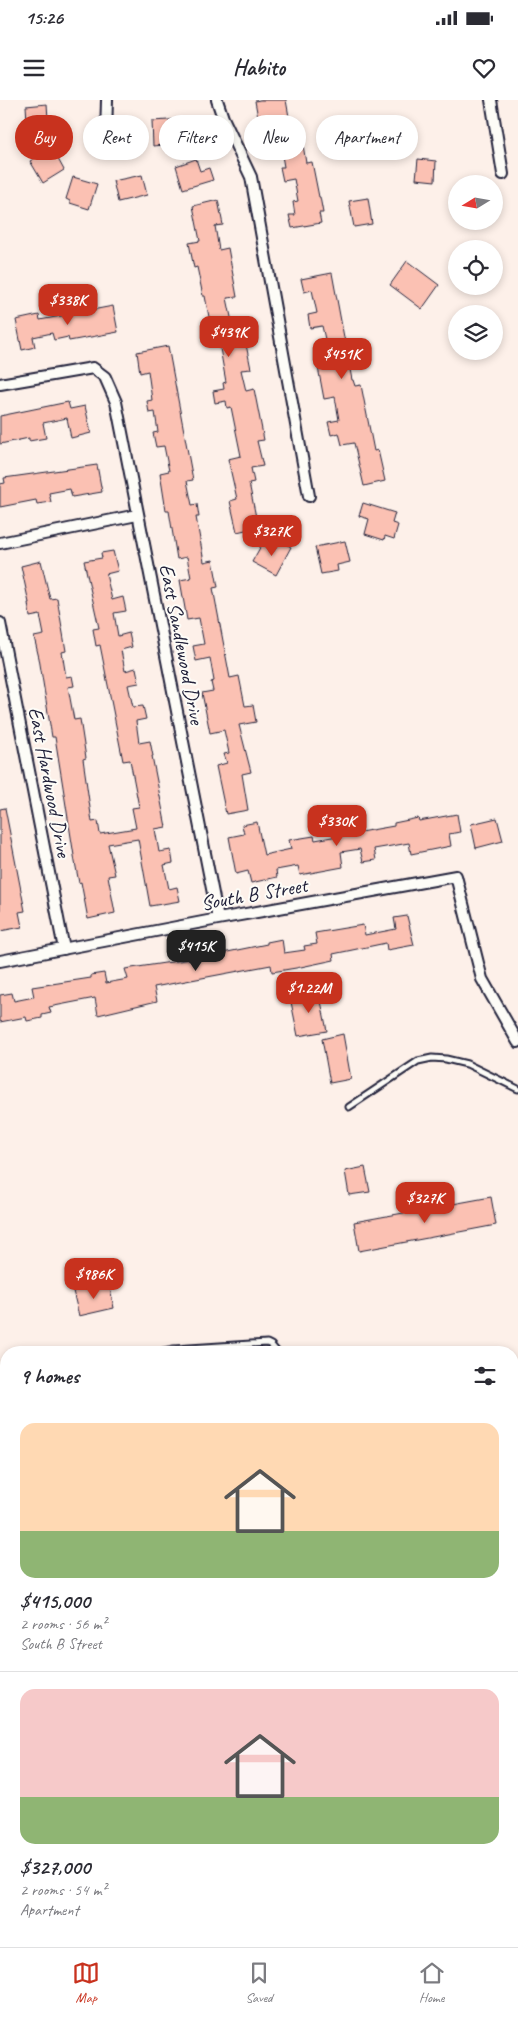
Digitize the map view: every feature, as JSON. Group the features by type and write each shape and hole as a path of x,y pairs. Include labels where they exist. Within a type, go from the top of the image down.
{"street":[{"path":"107,100 107,115"},
{"path":"217,100 223,118 251,177 309,496"},
{"path":"491,100 503,174"},
{"name":"East Sandlewood Drive","path":"0,384 93,368 105,377 116,402 218,919"},
{"path":"0,543 137,515"},
{"name":"East Hardwood Drive","path":"0,623 64,949"},
{"name":"South B Street","path":"0,961 456,876 482,979 518,1042"}],"lane":[{"path":"349,1107 418,1061 432,1058 468,1064 518,1089"},
{"path":"220,1346 267,1343 273,1346"}],"building":[{"path":"286,100 289,115 258,115 255,101"},
{"path":"47,104 48,115 27,115 26,106"},
{"path":"152,121 159,121 159,145 153,146"},
{"path":"418,159 436,161 435,181 416,179"},
{"path":"59,160 64,170 43,183 30,161"},
{"path":"196,160 200,171 209,168 213,180 183,189 176,166"},
{"path":"283,160 306,160 306,163 312,162 323,213 319,213 321,223 292,228 289,215 295,215 293,202 298,201 294,179 283,181 280,167 284,167"},
{"path":"142,175 147,195 118,202 113,181"},
{"path":"73,177 97,184 89,209 70,203 66,199"},
{"path":"368,198 372,224 354,227 349,201"},
{"path":"218,200 223,225 215,226 219,250 228,248 237,297 227,298 232,322 241,320 251,369 241,370 246,391 254,389 264,440 257,441 263,466 251,468 254,482 249,483 258,527 237,532 230,501 237,499 228,459 241,456 231,407 227,408 226,401 215,403 213,391 224,389 223,383 226,382 218,337 213,338 205,296 203,296 197,267 194,268 189,243 200,241 193,206"},
{"path":"407,261 439,285 422,309 390,285"},
{"path":"332,273 352,380 355,386 361,385 374,451 378,450 385,481 364,486 354,443 342,445 339,433 331,435 328,422 339,420 335,397 324,399 317,362 323,361 321,349 327,348 322,326 310,328 308,315 317,313 312,290 304,292 301,279"},
{"path":"113,306 118,332 69,341 68,337 54,340 52,333 33,337 35,347 22,350 16,320 39,315 40,320"},
{"path":"168,346 193,480 187,481 192,505 197,504 199,517 196,517 204,562 213,560 218,587 213,588 230,678 239,676 245,706 253,705 256,722 239,725 251,772 242,774 248,810 226,814 216,766 227,763 224,754 229,753 224,730 210,733 202,693 213,691 211,682 214,681 210,658 196,661 193,646 204,644 199,618 187,620 180,580 191,578 187,557 177,559 160,473 169,471 164,446 156,447 153,433 158,432 155,412 149,413 147,401 152,400 148,371 140,373 137,352"},
{"path":"68,402 70,409 85,406 91,433 71,438 67,418 43,423 46,438 29,441 29,438 0,444 0,416"},
{"path":"97,465 102,492 72,497 70,489 49,493 51,502 37,504 36,500 0,507 0,484 5,483 4,478"},
{"path":"363,503 395,513 392,523 398,525 394,539 385,536 384,540 365,534 369,519 359,516"},
{"path":"279,540 291,547 276,575 252,562 262,544 274,551"},
{"path":"345,541 350,562 337,565 338,571 321,574 315,547"},
{"path":"113,551 118,571 106,574 112,600 123,597 126,611 114,613 118,636 129,633 132,647 121,650 125,671 136,668 139,683 128,685 133,707 143,706 146,719 136,721 139,743 150,741 166,827 155,829 159,852 171,850 173,863 164,865 169,889 177,887 180,901 150,906 138,839 108,844 115,875 108,876 115,913 88,919 81,882 79,883 55,737 52,737 34,637 44,635 40,615 30,617 21,566 41,561 50,599 57,598 66,651 62,652 66,677 72,676 74,686 68,687 74,720 80,719 86,758 83,759 92,822 98,821 100,834 136,828 132,808 139,807 130,760 123,761 100,645 96,646 93,629 99,628 84,561 102,558 101,553"},
{"path":"5,808 25,911 19,912 22,927 0,931 0,809"},
{"path":"457,814 460,832 449,834 451,846 411,854 409,843 374,849 376,860 363,862 360,849 341,852 343,867 300,875 298,866 276,870 277,877 251,883 248,871 236,874 229,837 244,834 242,825 257,822 264,855 291,849 289,840 314,836 315,840 394,826 394,823 418,818 419,821"},
{"path":"497,818 503,841 476,848 471,824"},
{"path":"407,916 414,945 387,950 386,943 333,954 334,960 296,968 272,972 271,965 154,987 157,1001 98,1015 95,998 49,1007 51,1013 42,1015 42,1018 27,1021 26,1017 0,1022 0,995 12,993 14,1001 34,997 32,987 91,978 91,975 104,973 106,983 128,979 125,969 198,958 267,944 267,942 282,939 284,953 305,950 304,946 317,944 315,933 363,925 365,935 396,929 394,918"},
{"path":"319,991 327,1031 298,1036 290,997"},
{"path":"343,1034 351,1079 330,1083 322,1039"},
{"path":"365,1167 370,1192 349,1195 345,1171"},
{"path":"491,1197 496,1225 359,1251 354,1222"},
{"path":"109,1284 114,1308 79,1316 73,1291"}]}
